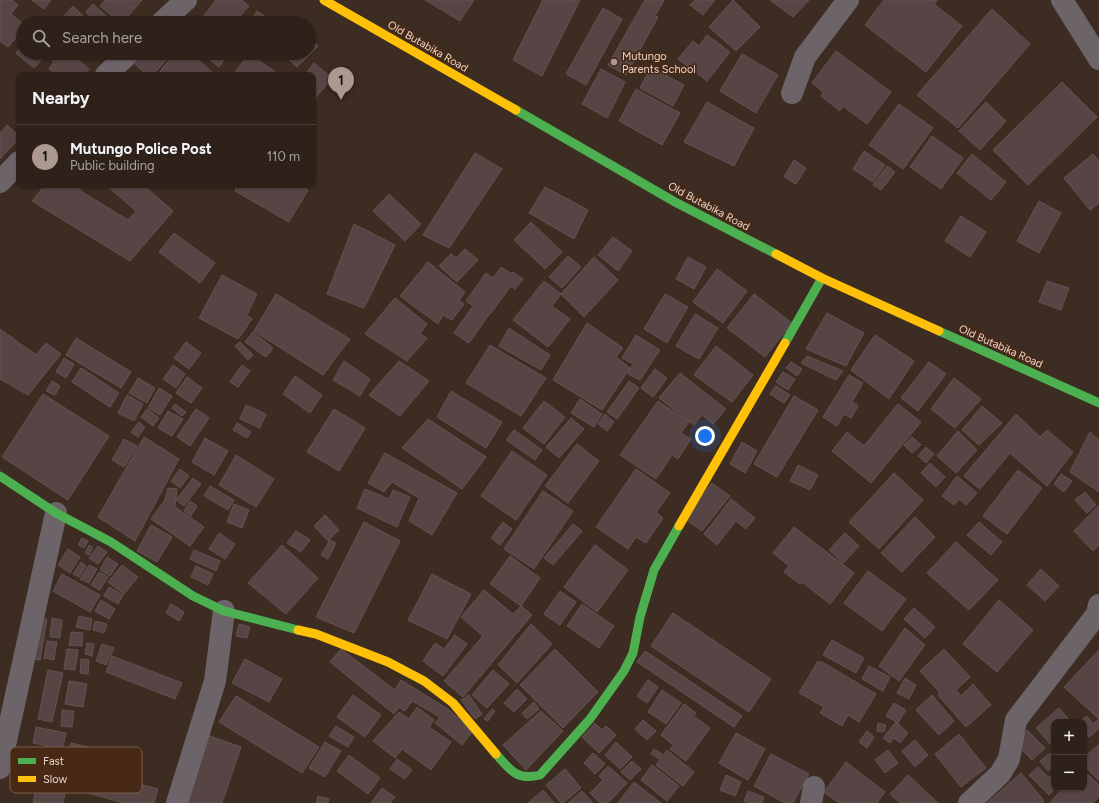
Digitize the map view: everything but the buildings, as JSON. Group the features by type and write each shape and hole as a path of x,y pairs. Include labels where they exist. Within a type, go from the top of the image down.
{"street":[{"path":"169,16 186,0"},
{"name":"Old Butabika Road","path":"324,0 675,202 822,278 1099,403"},
{"path":"792,93 805,57 848,0"},
{"path":"1062,0 1099,59"},
{"path":"109,72 122,60"},
{"path":"0,182 16,165"},
{"path":"0,476 56,513 111,542 193,596 224,611 316,634 388,662 424,681 453,703 507,766 518,775 529,778 540,775 590,719 624,671 632,653 640,617 654,570 822,278"},
{"path":"0,768 56,513"},
{"path":"970,803 1000,774 1008,759 1016,720 1097,614 1099,605"},
{"path":"177,803 215,681 224,611"}],"traffic: fast":[{"path":"516,110 675,202 776,254"},
{"path":"785,343 822,278"},
{"path":"939,331 1099,403"},
{"path":"0,476 56,513 111,542 193,596 224,611 298,630"},
{"path":"496,754 515,773 525,776 540,775 590,719 624,671 633,653 640,617 654,570 679,526"}],"traffic: slow":[{"path":"324,0 516,110"},
{"path":"776,254 822,278 939,331"},
{"path":"679,526 785,343"},
{"path":"298,630 316,634 388,662 424,681 453,703 496,754"}],"place":[{"name":"Mutungo Parents School","path":"614,62"},
{"name":"Mutungo Police Post","path":"341,100"}]}
